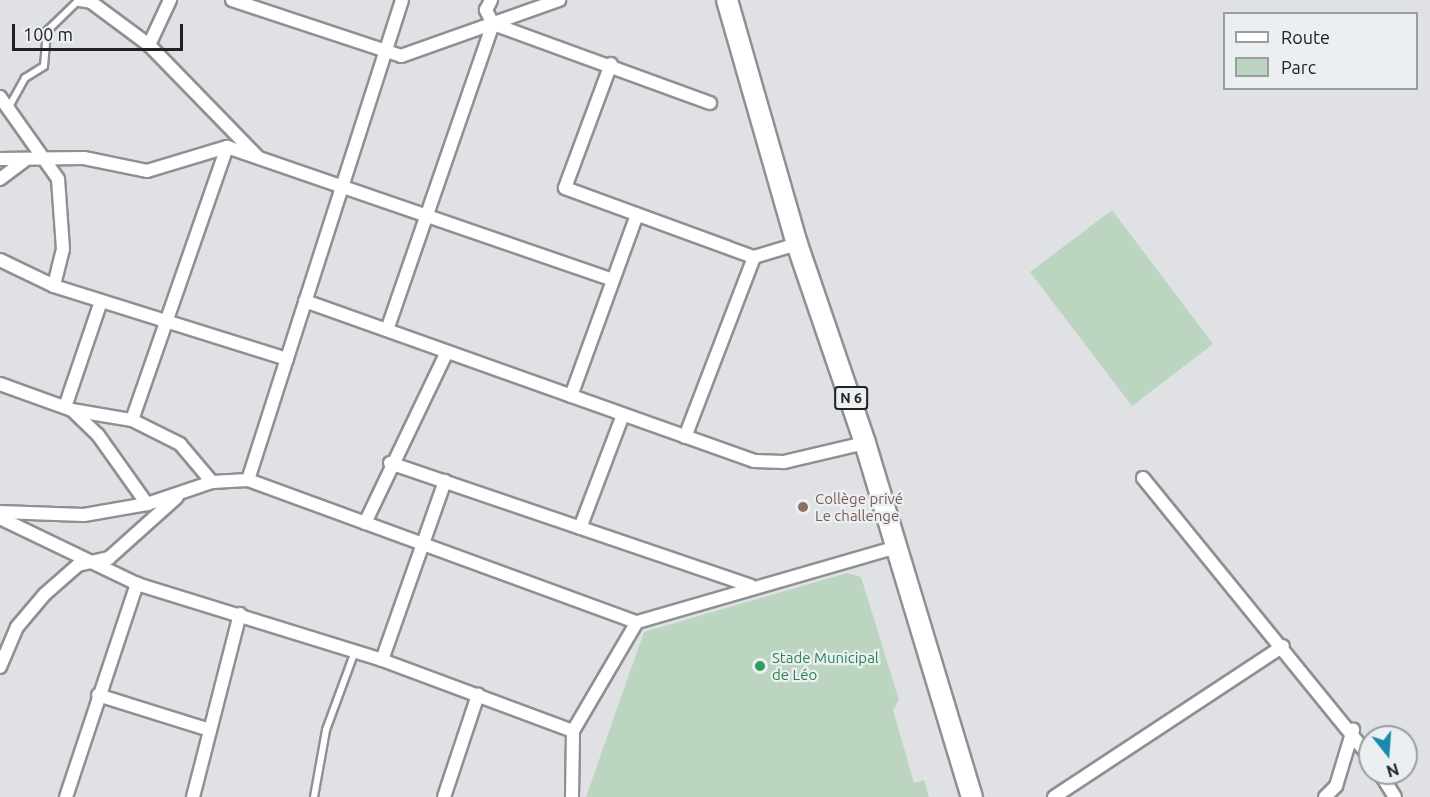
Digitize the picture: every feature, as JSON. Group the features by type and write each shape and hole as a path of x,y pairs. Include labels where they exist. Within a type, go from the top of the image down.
{"main road":[{"name":"N 6","path":"728,0 797,244 865,443 972,797"}],"street":[{"path":"79,0 91,2 149,45 258,158"},
{"path":"149,45 170,0"},
{"path":"232,0 384,54 417,52 559,0"},
{"path":"248,480 402,0"},
{"path":"491,0 486,10 493,24 611,64 710,103"},
{"path":"387,330 493,24"},
{"path":"611,64 565,188 754,257 797,244"},
{"path":"5,101 26,141 45,158 58,178 63,249 54,286"},
{"path":"0,159 24,161 45,158 84,158 147,171 226,147 613,280"},
{"path":"132,420 168,322 226,147"},
{"path":"0,179 24,161"},
{"path":"571,396 637,215"},
{"path":"685,437 754,257"},
{"path":"0,260 54,286 287,359"},
{"path":"69,408 101,301"},
{"path":"305,301 754,462 784,462 865,443"},
{"path":"365,523 390,463 447,352"},
{"path":"0,384 69,408 132,420 180,444 212,482"},
{"path":"69,408 98,435 147,504"},
{"path":"580,528 623,415"},
{"path":"390,463 751,586"},
{"path":"1143,478 1358,738"},
{"path":"0,512 84,515 147,504 212,482 248,480 637,622 751,586 896,547"},
{"path":"382,660 425,544 445,481"},
{"path":"0,667 3,648 16,627 45,594 78,565 109,558 184,491"},
{"path":"0,518 96,560 137,584 240,614 382,660 573,731"},
{"path":"66,797 98,695 137,584"},
{"path":"193,797 240,614"},
{"path":"572,797 573,731 637,622"},
{"path":"1054,797 1070,793 1283,646"},
{"path":"98,695 210,730"},
{"path":"444,797 478,695"},
{"path":"1325,797 1336,786 1353,730"}],"lane":[{"path":"5,101 25,78 44,66 47,31 79,0"},
{"path":"314,797 326,730 355,651"}],"green space":[{"path":"1112,210 1213,344 1132,406 1030,272"},
{"name":"Stade Municipal de Léo","path":"847,573 861,577 899,700 893,710 914,783 924,780 929,797 586,797 644,632"}],"place":[{"name":"Collège privé Le challenge","path":"803,507"},
{"name":"Stade Municipal de Léo","path":"760,666"}]}
